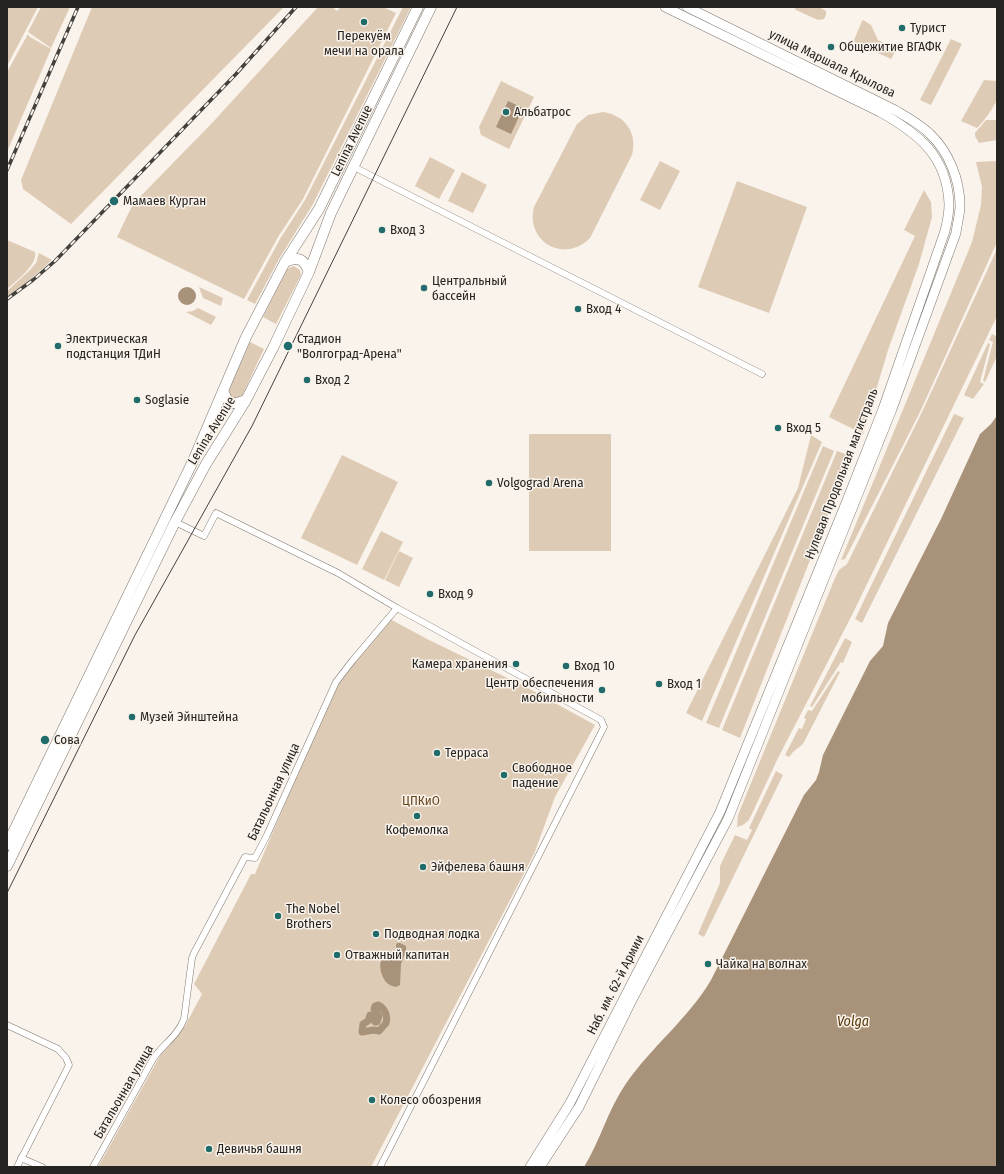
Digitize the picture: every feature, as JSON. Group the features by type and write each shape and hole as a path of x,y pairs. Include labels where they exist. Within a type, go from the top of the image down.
{"main road":[{"name":"Lenina Avenue","path":"7,845 193,461 246,337 285,262 319,209 418,7"},
{"name":"Lenina Avenue","path":"7,866 175,522 206,464 246,400 273,348 309,272 331,213 431,7"},
{"name":"улица Маршала Крылова","path":"665,7 893,119 924,142"},
{"name":"улица Маршала Крылова","path":"687,7 911,119 930,134 940,145 950,163"},
{"path":"807,77 814,76 815,73 811,68"},
{"name":"Нулевая Продольная магистраль","path":"720,812 883,409 946,231 949,205 946,182 933,153 924,142"},
{"name":"Нулевая Продольная магистраль","path":"728,818 892,409 956,233 960,206 957,179 950,163"},
{"path":"285,262 296,259 301,260 305,263 309,272"},
{"path":"223,390 226,400 230,403 234,404 246,400"},
{"name":"Наб. им. 62-й Армии","path":"530,1167 570,1103 720,812"},
{"name":"Наб. им. 62-й Армии","path":"540,1167 579,1107 632,1000 728,818"}],"street":[{"path":"354,167 762,374"},
{"path":"175,522 204,536 216,513 338,573 397,608 601,720 604,727 380,1167"},
{"name":"Батальонная улица","path":"93,1167 155,1056 171,1040 180,1027 184,1019 192,958 194,953 244,858 255,858 258,853 336,682 397,608"},
{"path":"7,1025 58,1049 66,1058 69,1065 17,1167"},
{"path":"21,1158 42,1167"}],"green space":[{"path":"7,7 38,7 7,66"},
{"path":"41,7 70,7 51,48 28,32"},
{"path":"92,7 284,7 71,224 23,189 21,180"},
{"path":"318,7 332,7 337,11 341,7 383,7 396,13 303,199 278,237 244,299 117,237 133,204 213,122"},
{"path":"403,7 411,7 313,204 279,259 255,304 247,300 280,239 305,200"},
{"path":"794,7 819,7 826,11 826,15 824,19 818,20 796,10"},
{"path":"863,20 871,25 878,40 896,50 891,59 856,43 854,40"},
{"path":"28,34 30,37 51,49 7,152 7,72"},
{"path":"951,39 962,44 931,105 920,100"},
{"path":"984,80 997,81 997,96 992,110 977,128 961,121"},
{"name":"Альбатрос","path":"501,81 534,97 509,149 481,135 479,127"},
{"path":"603,112 618,117 628,126 633,139 632,155 590,238 580,246 569,249 559,249 549,245 541,239 535,230 533,219 534,207 577,124 588,115"},
{"path":"986,120 997,120 997,140 979,143 975,133"},
{"path":"430,157 455,170 439,199 415,186"},
{"path":"660,161 680,171 660,210 640,200"},
{"path":"995,161 997,163 997,242 920,412 845,559 841,560 972,242 981,205 982,187 976,162"},
{"path":"462,172 487,185 473,213 448,201"},
{"path":"737,181 807,207 769,313 698,287"},
{"path":"924,190 931,202 932,217 919,264 888,350 863,434 829,417 915,236 904,230"},
{"path":"7,240 35,252 35,257 26,272 7,289"},
{"path":"997,249 997,316 851,617 778,758 749,820 743,825 737,827 738,815 835,578 839,570 847,564 922,412"},
{"path":"39,253 52,260 22,287 7,297 7,291 36,263"},
{"path":"294,266 300,270 301,275 276,324 263,317 287,269"},
{"path":"199,287 223,298 221,306 203,298"},
{"path":"198,308 216,317 211,325 186,312 193,311"},
{"path":"992,334 996,336 997,334 997,356 985,382 983,381 993,342 989,340"},
{"path":"250,342 264,349 241,398 236,399 231,397 228,390"},
{"path":"988,343 990,344 980,382 984,384 973,399 964,395"},
{"path":"954,414 964,418 862,623 855,619"},
{"path":"529,434 611,434 611,551 529,551"},
{"path":"811,435 822,442 702,721 686,713 798,488"},
{"path":"823,446 834,451 719,728 706,723"},
{"path":"837,451 851,456 740,738 722,730"},
{"path":"342,455 398,482 357,565 301,538"},
{"path":"381,531 403,542 384,580 362,569"},
{"path":"399,551 413,558 399,587 385,580"},
{"name":"ЦПКиО","path":"390,619 429,640 526,687 595,725 555,797 534,854 371,1167 98,1167 161,1054 185,1026 202,994 194,984 251,874 255,874 335,686"},
{"path":"845,638 852,642 843,663 841,662 812,707 810,706"},
{"path":"838,671 840,672 803,744 789,757 785,755 799,728 802,729 806,719 804,718 808,710 812,711"},
{"path":"776,771 783,775 704,937 698,934 720,883 720,866 735,835 747,840 752,830 749,828"}],"water":[{"name":"Альбатрос","path":"508,101 523,108 511,134 496,127"},
{"path":"187,287 193,290 196,296 193,302 187,305 181,302 178,296 181,290"},
{"name":"Volga","path":"997,409 997,1167 584,1167 625,1085 646,1058 692,1008 711,980 804,795 816,780 823,755 870,661 883,646 888,623 941,519 980,434 996,417"},
{"path":"397,943 406,946 406,951 401,964 400,985 396,987 385,981 380,964 383,958 396,953"}],"waterway":[{"path":"378,1005 385,1012 387,1018 386,1023 379,1031 374,1030 362,1032 363,1024 368,1021 370,1015 375,1022 377,1022 379,1016 374,1009 375,1006 378,1005"}],"tram line":[{"path":"7,893 135,635 252,426 457,7"}],"railway":[{"path":"7,170 78,7"},
{"path":"7,299 33,280 55,261 236,74 296,7"}],"place":[{"name":"Перекуём мечи на орала","path":"364,22"},
{"name":"Турист","path":"902,28"},
{"name":"Общежитие ВГАФК","path":"831,47"},
{"name":"Альбатрос","path":"506,112"},
{"name":"Мамаев Курган","path":"114,201"},
{"name":"Вход 3","path":"382,230"},
{"name":"Центральный бассейн","path":"424,288"},
{"name":"Вход 4","path":"578,309"},
{"name":"Электрическая подстанция ТДиН","path":"58,346"},
{"name":"Стадион \"Волгоград-Арена\"","path":"288,346"},
{"name":"Вход 2","path":"307,380"},
{"name":"Soglasie","path":"137,400"},
{"name":"Вход 5","path":"778,428"},
{"name":"Volgograd Arena","path":"489,483"},
{"name":"Вход 9","path":"430,594"},
{"name":"Камера хранения","path":"516,664"},
{"name":"Вход 10","path":"566,666"},
{"name":"Вход 1","path":"659,684"},
{"name":"Центр обеспечения мобильности","path":"602,690"},
{"name":"Музей Эйнштейна","path":"132,717"},
{"name":"Сова","path":"45,740"},
{"name":"Терраса","path":"437,753"},
{"name":"Свободное падение","path":"504,775"},
{"name":"Кофемолка","path":"417,816"},
{"name":"Эйфелева башня","path":"423,867"},
{"name":"The Nobel Brothers","path":"278,916"},
{"name":"Подводная лодка","path":"376,934"},
{"name":"Отважный капитан","path":"337,955"},
{"name":"Чайка на волнах","path":"708,964"},
{"name":"Колесо обозрения","path":"372,1100"},
{"name":"Девичья башня","path":"209,1149"}]}
